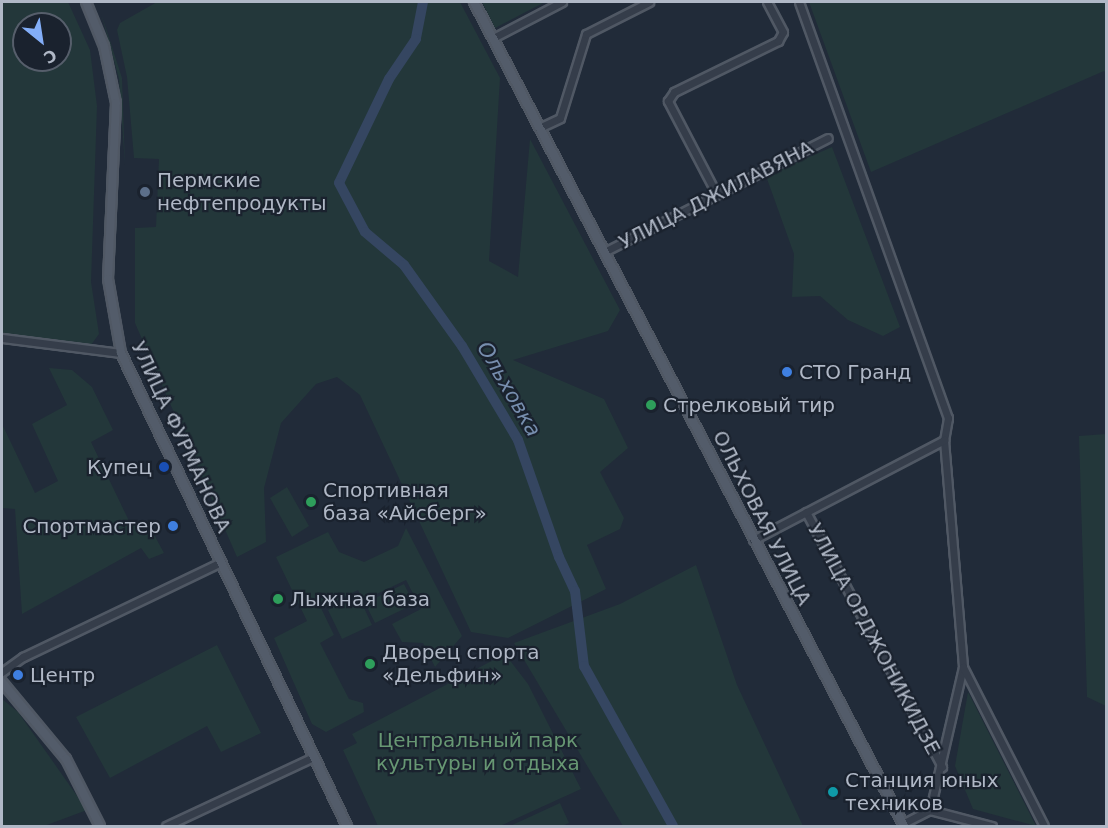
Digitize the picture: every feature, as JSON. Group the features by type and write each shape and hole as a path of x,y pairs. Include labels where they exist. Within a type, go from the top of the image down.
{"main road":[{"name":"УЛИЦА ФУРМАНОВА","path":"86,2 104,46 116,103 108,279 121,353 347,826"},
{"name":"ОЛЬХОВАЯ УЛИЦА","path":"474,2 901,826"},
{"path":"2,682 66,759 100,826"}],"street":[{"path":"493,38 562,2"},
{"path":"539,128 560,118 586,34 649,2"},
{"path":"716,193 668,101 674,92 778,40 783,32 767,2"},
{"path":"799,2 948,418 944,440 963,668 930,810"},
{"name":"УЛИЦА ДЖИЛАВЯНА","path":"604,252 828,138"},
{"path":"2,338 121,353"},
{"path":"753,540 944,440"},
{"name":"УЛИЦА ОРДЖОНИКИДЗЕ","path":"806,512 942,766"},
{"path":"2,672 23,657 221,562"},
{"path":"963,668 1044,826"},
{"path":"166,826 313,757"},
{"path":"901,826 930,810 992,826"},
{"path":"965,819 969,826"}],"green space":[{"path":"2,2 68,2 90,50 97,106 91,282 99,334 91,345 2,333"},
{"path":"157,2 460,2 500,78 489,261 518,277 530,139 620,310 608,331 513,360 604,399 628,448 600,472 624,518 620,529 587,545 606,589 508,638 471,632 360,395 337,377 316,384 281,423 264,488 266,542 237,557 135,323 135,228 156,227 159,159 134,158 127,77 117,30 120,23"},
{"path":"482,2 545,2 495,28"},
{"path":"809,2 1106,2 1106,73 1104,71 871,172"},
{"path":"101,13 122,78 125,166 119,79"},
{"path":"832,147 900,327 883,336 848,320 820,296 792,297 794,254 766,176"},
{"path":"49,368 72,370 92,387 113,430 91,442 130,523 151,529 164,553 149,559 141,548 22,614 15,509 2,508 2,424 35,493 58,481 32,424 67,405"},
{"path":"1106,434 1106,706 1087,697 1079,436"},
{"path":"287,487 309,526 292,537 270,498"},
{"path":"406,528 462,636 435,667 423,643 402,642 392,624 421,609 406,580 364,600 358,590 321,608 334,635 320,643 349,699 363,703 364,712 326,732 312,724 274,638 307,621 276,557 328,532 339,552 364,562 398,546"},
{"path":"696,565 737,685 803,826 623,826 514,643 620,604"},
{"path":"404,584 414,604 375,623 365,603"},
{"path":"358,595 372,625 342,639 328,610"},
{"path":"217,645 261,733 221,752 207,726 110,778 76,717"},
{"name":"Центральный парк культуры и отдыха","path":"505,654 528,684 581,789 500,826 378,826 343,750 357,743 352,734"},
{"path":"968,692 1036,826 973,809 955,766"},
{"path":"2,699 18,712 87,810 44,826 2,826"},
{"path":"560,803 569,823 562,826 510,826"}],"waterway":[{"name":"Ольховка","path":"423,2 416,39 389,79 339,183 365,232 404,265 462,346 518,440 559,557 575,591 584,666 673,826"}],"place":[{"name":"Пермские нефтепродукты","path":"145,192"},
{"name":"СТО Гранд","path":"787,372"},
{"name":"Стрелковый тир","path":"651,405"},
{"name":"Купец","path":"164,467"},
{"name":"Спортивная база «Айсберг»","path":"311,502"},
{"name":"Спортмастер","path":"173,526"},
{"name":"Лыжная база","path":"278,599"},
{"name":"Дворец спорта «Дельфин»","path":"370,664"},
{"name":"Центр","path":"18,675"},
{"name":"Станция юных техников","path":"833,792"}]}
